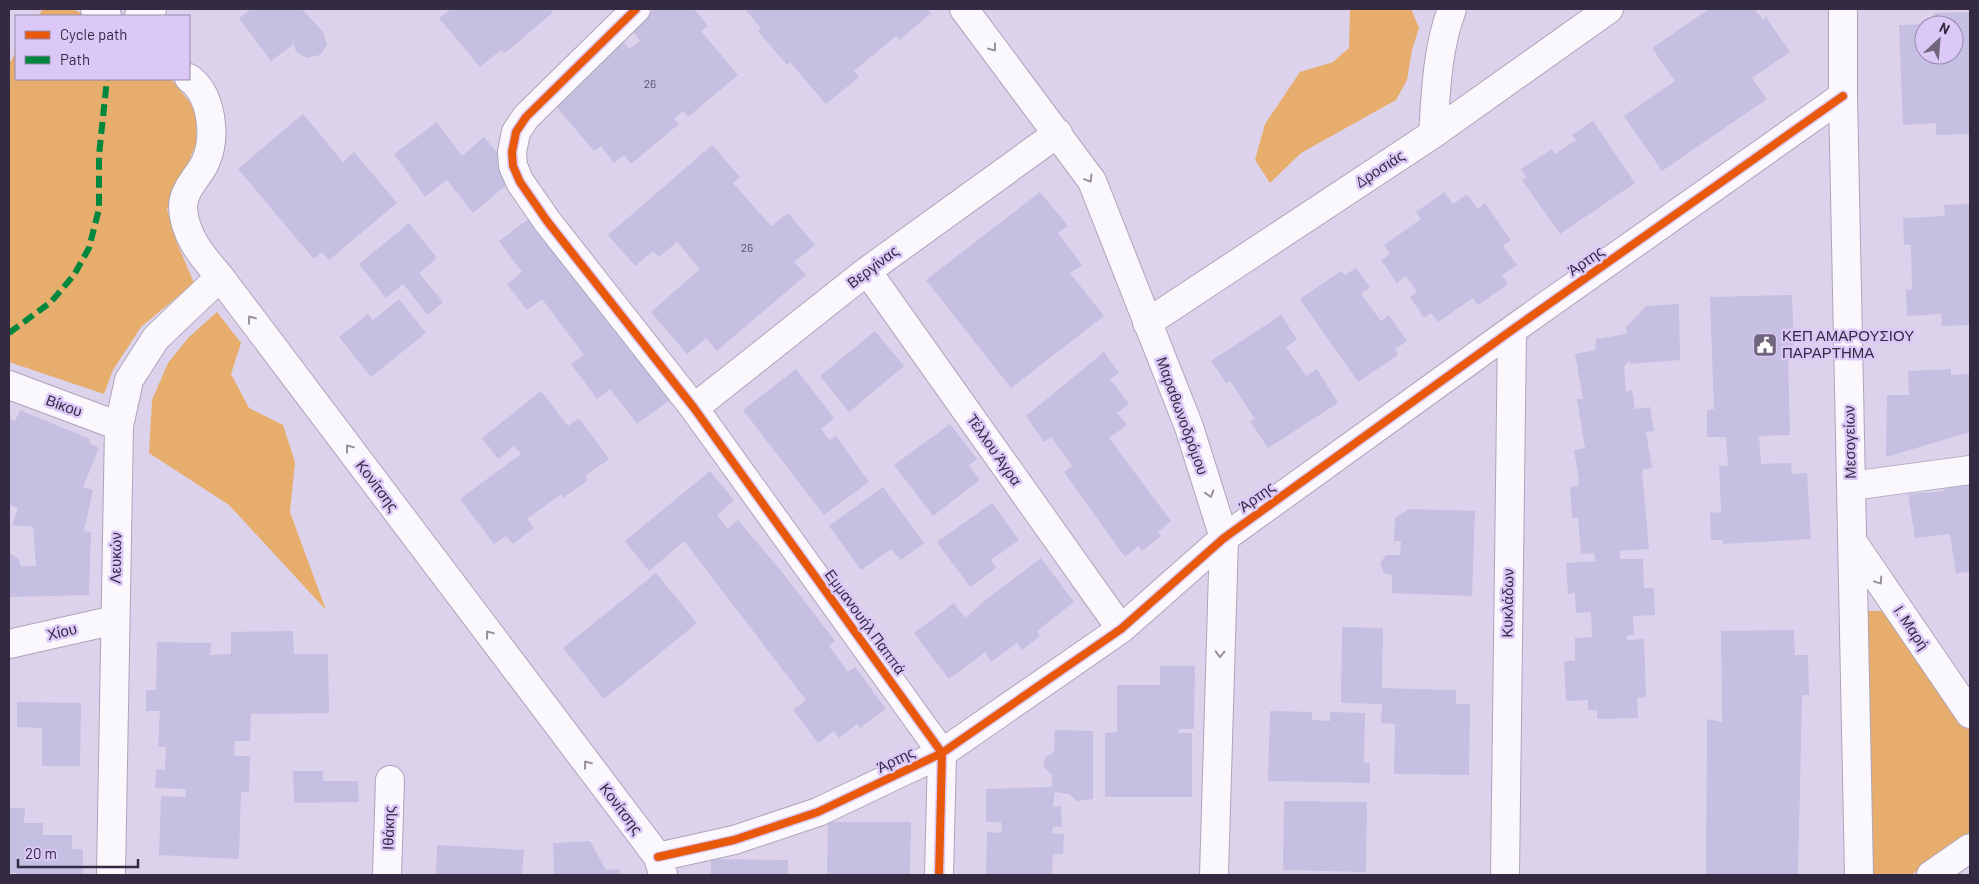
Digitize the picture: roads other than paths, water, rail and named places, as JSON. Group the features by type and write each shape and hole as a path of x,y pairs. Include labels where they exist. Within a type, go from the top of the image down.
{"street":[{"path":"141,15 152,9"},
{"name":"Εμμανουήλ Παππά","path":"636,9 526,117 516,132 512,152 513,166 520,182 547,221 694,408 942,753"},
{"name":"Μαραθωνοδρόμου","path":"964,9 1092,181 1189,427 1224,538 1214,875"},
{"path":"1433,134 1437,69 1446,26 1452,9"},
{"name":"Δροσιάς","path":"1147,323 1433,134 1609,9"},
{"name":"Μεσογείων","path":"1844,9 1843,96 1859,875"},
{"name":"Κονίτσης","path":"190,79 196,83 209,111 211,138 205,162 188,190 183,207 190,235 197,251 220,277 661,866"},
{"name":"Άρτης","path":"661,866 818,812 942,753 1121,629 1224,538 1512,330 1843,96"},
{"name":"Βεργίνας","path":"694,408 868,270 1058,133"},
{"name":"Τέλλου Άγρα","path":"868,270 1121,629"},
{"name":"Λευκών","path":"111,875 119,426 129,380 156,338 220,277"},
{"name":"Κυκλάδων","path":"1505,875 1512,330"},
{"name":"Βίκου","path":"9,385 119,426"},
{"path":"1850,486 1970,470"},
{"name":"Ι. Μαρή","path":"1852,541 1970,714"},
{"name":"Χίου","path":"9,644 115,620"},
{"path":"939,875 942,753"},
{"name":"Ιθάκης","path":"387,875 390,780"},
{"path":"1931,875 1970,848"}],"place":[{"name":"ΚΕΠ ΑΜΑΡΟΥΣΙΟΥ ΠΑΡΑΡΤΗΜΑ","path":"1765,345"}]}
